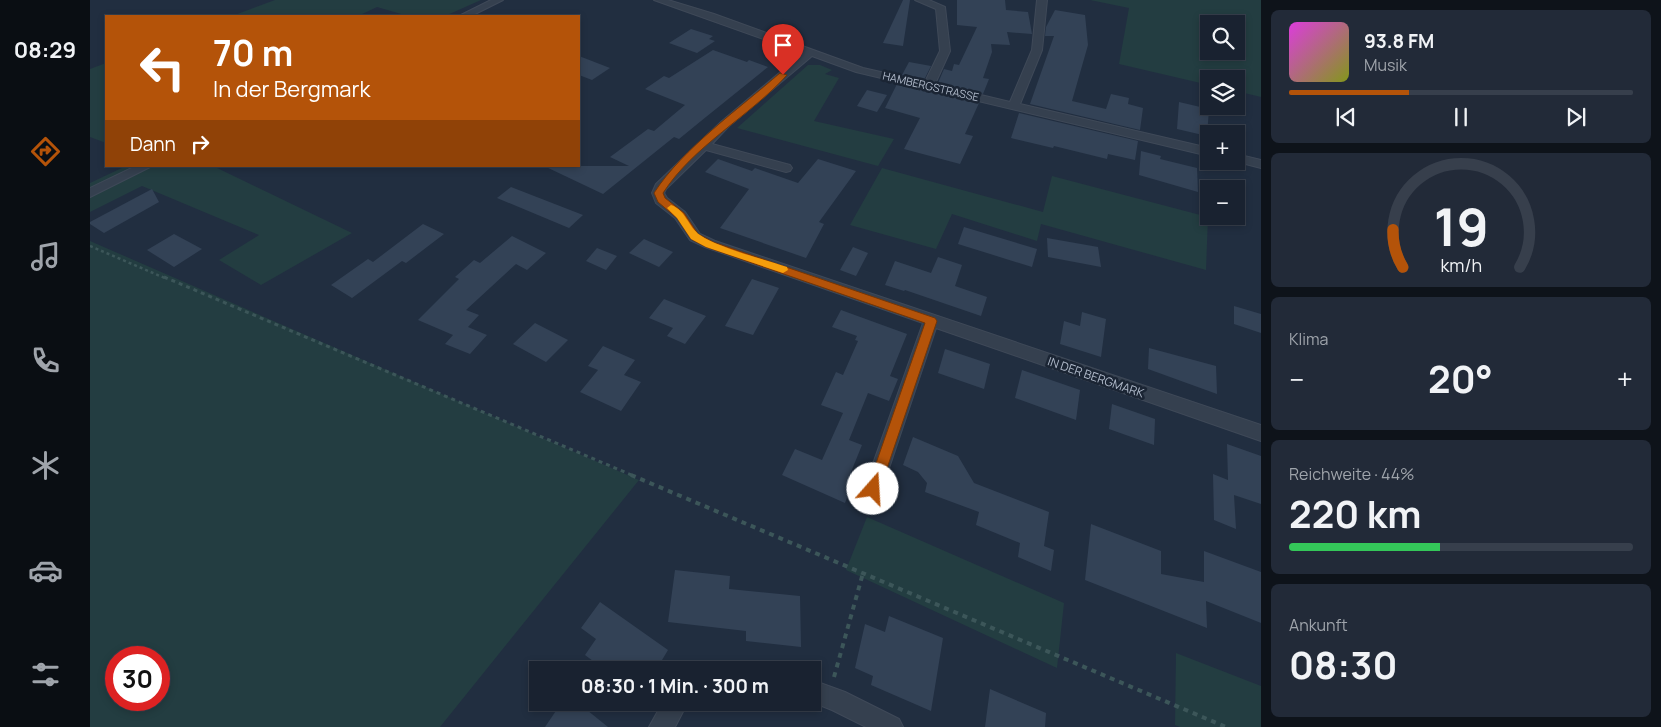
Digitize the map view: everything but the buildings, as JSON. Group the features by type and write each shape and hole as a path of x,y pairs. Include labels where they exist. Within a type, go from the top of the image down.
{"street":[{"path":"466,15 498,0"},
{"name":"HAMBERGSTRASSE","path":"659,0 711,16 860,70 1200,150"},
{"path":"920,0 940,7 945,51 929,86"},
{"path":"1014,106 1037,50 1042,0"},
{"name":"IN DER BERGMARK","path":"810,52 702,145 668,178 658,193 661,200 680,216 695,237 710,244 931,321 1261,433"},
{"path":"702,145 786,168"},
{"path":"1245,160 1261,164"},
{"path":"90,193 144,167"},
{"path":"873,489 931,321"},
{"path":"821,694 890,727"},
{"path":"661,727 671,711"}],"path":[{"path":"90,246 1226,727"},
{"path":"821,691 863,573"}],"green space":[{"path":"275,0 481,0 447,15 405,15 377,7 360,15 235,15"},
{"path":"1090,0 1261,0 1261,97 1245,93 1245,70 1200,70 1200,83 1119,64 1129,8"},
{"path":"105,63 105,143 90,137 90,69"},
{"path":"808,65 820,65 832,70 825,74 839,78 814,121 894,139 878,166 737,128"},
{"path":"124,167 215,167 352,233 261,285 219,260 259,235 142,186 90,212 90,183"},
{"path":"882,168 1043,212 1052,176 1200,215 1200,225 1208,225 1206,270 1041,224 1037,241 952,214 936,249 850,225"},
{"path":"90,241 639,480 440,727 90,727"},
{"path":"867,517 1064,603 1057,668 846,570"},
{"path":"1176,653 1261,686 1261,727 1180,727 1175,725"}],"slow traffic":[{"path":"671,208 680,216 695,237 783,270"}],"route":[{"path":"783,75 702,145 668,178 658,193 661,200 680,216 695,237 710,244 931,321 873,489"}]}
